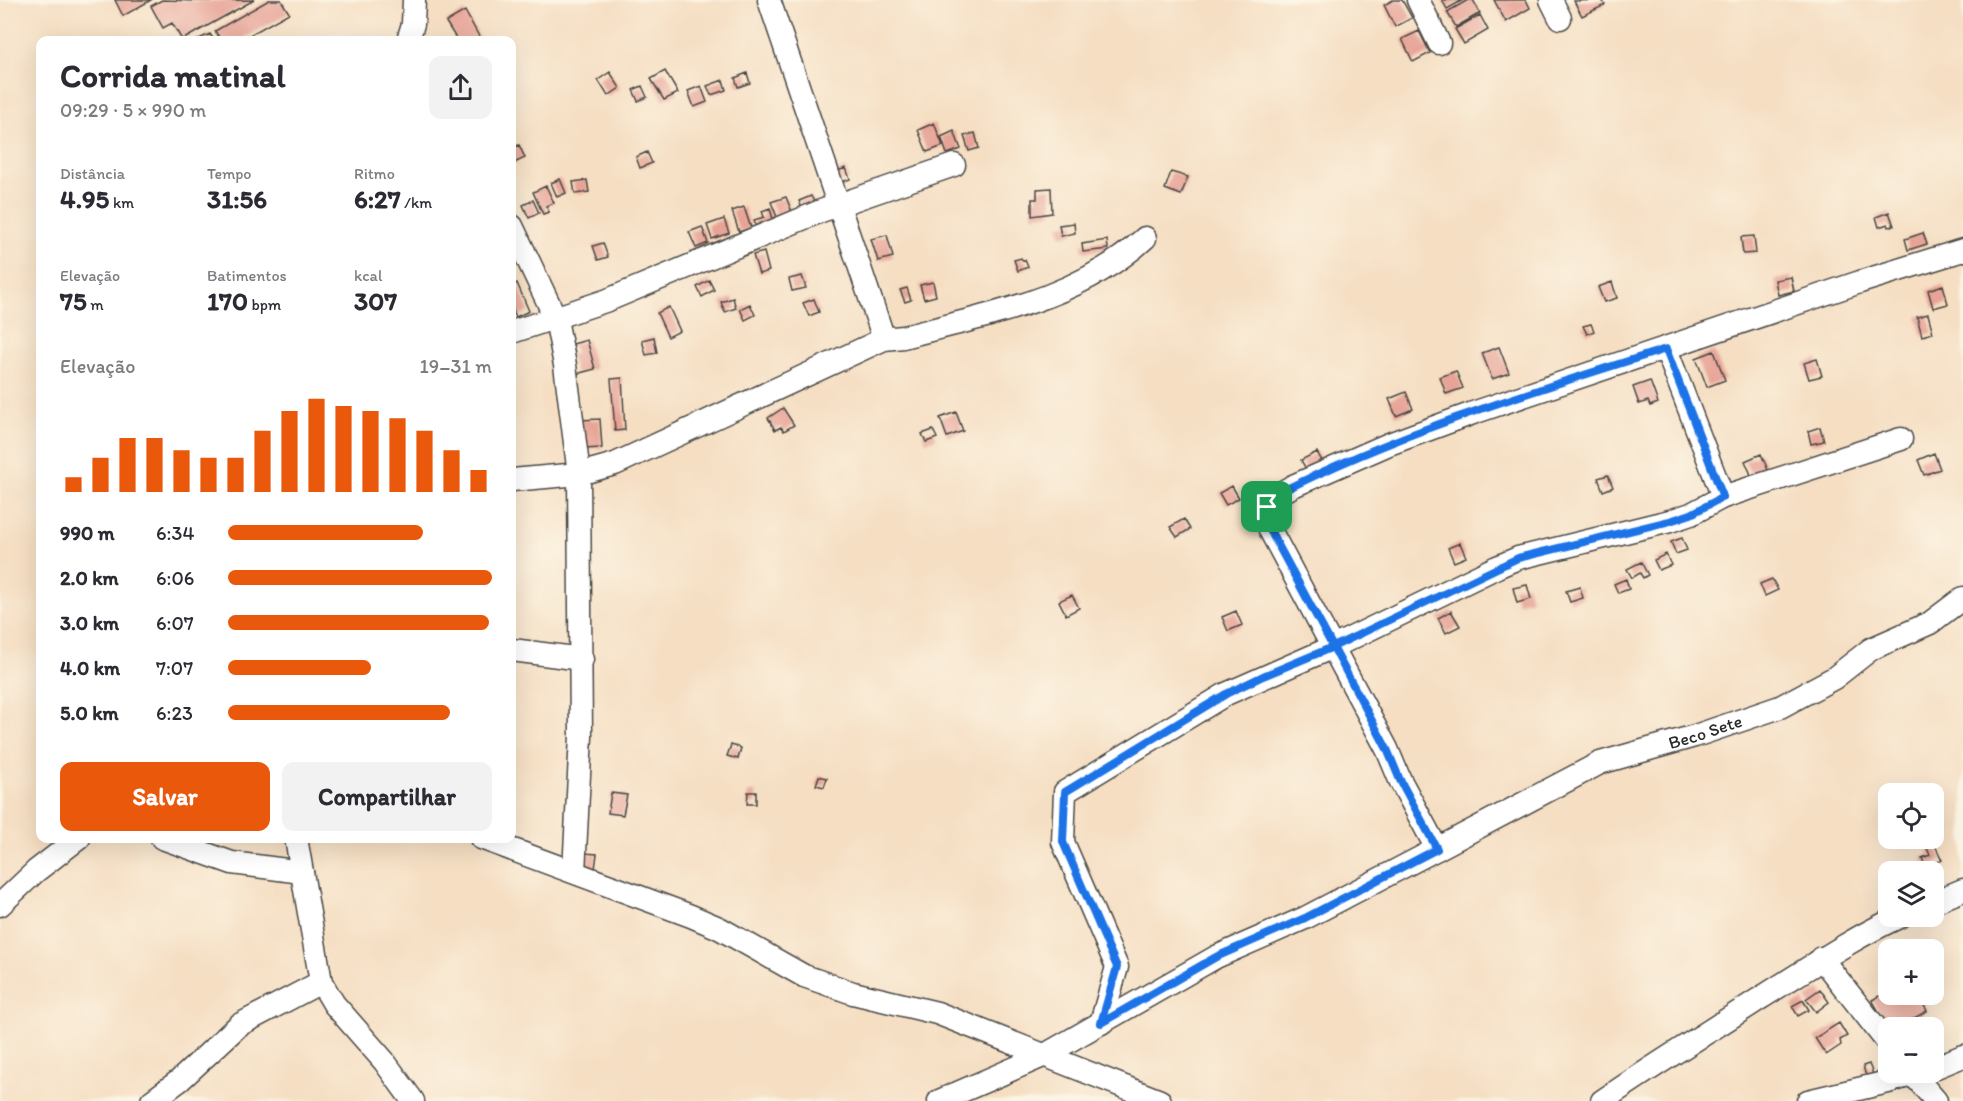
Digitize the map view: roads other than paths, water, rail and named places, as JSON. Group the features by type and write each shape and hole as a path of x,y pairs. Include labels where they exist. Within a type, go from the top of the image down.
{"street":[{"path":"414,0 414,35"},
{"path":"769,0 884,339"},
{"path":"1418,0 1439,43"},
{"path":"516,331 608,300 838,205 954,165"},
{"path":"516,234 556,319 565,365 579,474 581,754 574,872"},
{"path":"516,480 579,474 615,464 884,339 903,337 1034,303 1119,259 1145,238"},
{"path":"1437,849 1400,780 1387,749 1270,530 1267,513 1272,498 1293,486 1389,444 1549,386 1963,250"},
{"path":"1666,349 1723,497"},
{"path":"1101,1023 1117,967 1063,842 1065,792 1226,694 1333,647 1518,558 1670,521 1691,514 1723,497 1901,439"},
{"name":"Beco Sete","path":"939,1101 1043,1056 1216,957 1305,918 1600,763 1695,736 1780,707 1834,678 1871,650 1930,623 1963,598"},
{"path":"516,651 582,659"},
{"path":"0,904 36,871 72,843"},
{"path":"176,843 232,863 302,872"},
{"path":"297,843 321,982 334,1004 384,1061 413,1101"},
{"path":"495,843 719,928 804,976 892,1003 937,1013 1160,1101"},
{"path":"1944,898 1963,890"},
{"path":"1602,1101 1821,958 1878,927"},
{"path":"1821,958 1878,1030"},
{"path":"152,1101 187,1074 239,1025 321,982"},
{"path":"1944,1063 1963,1056"},
{"path":"1808,1101 1878,1083"},
{"path":"1926,1083 1936,1101"}]}
